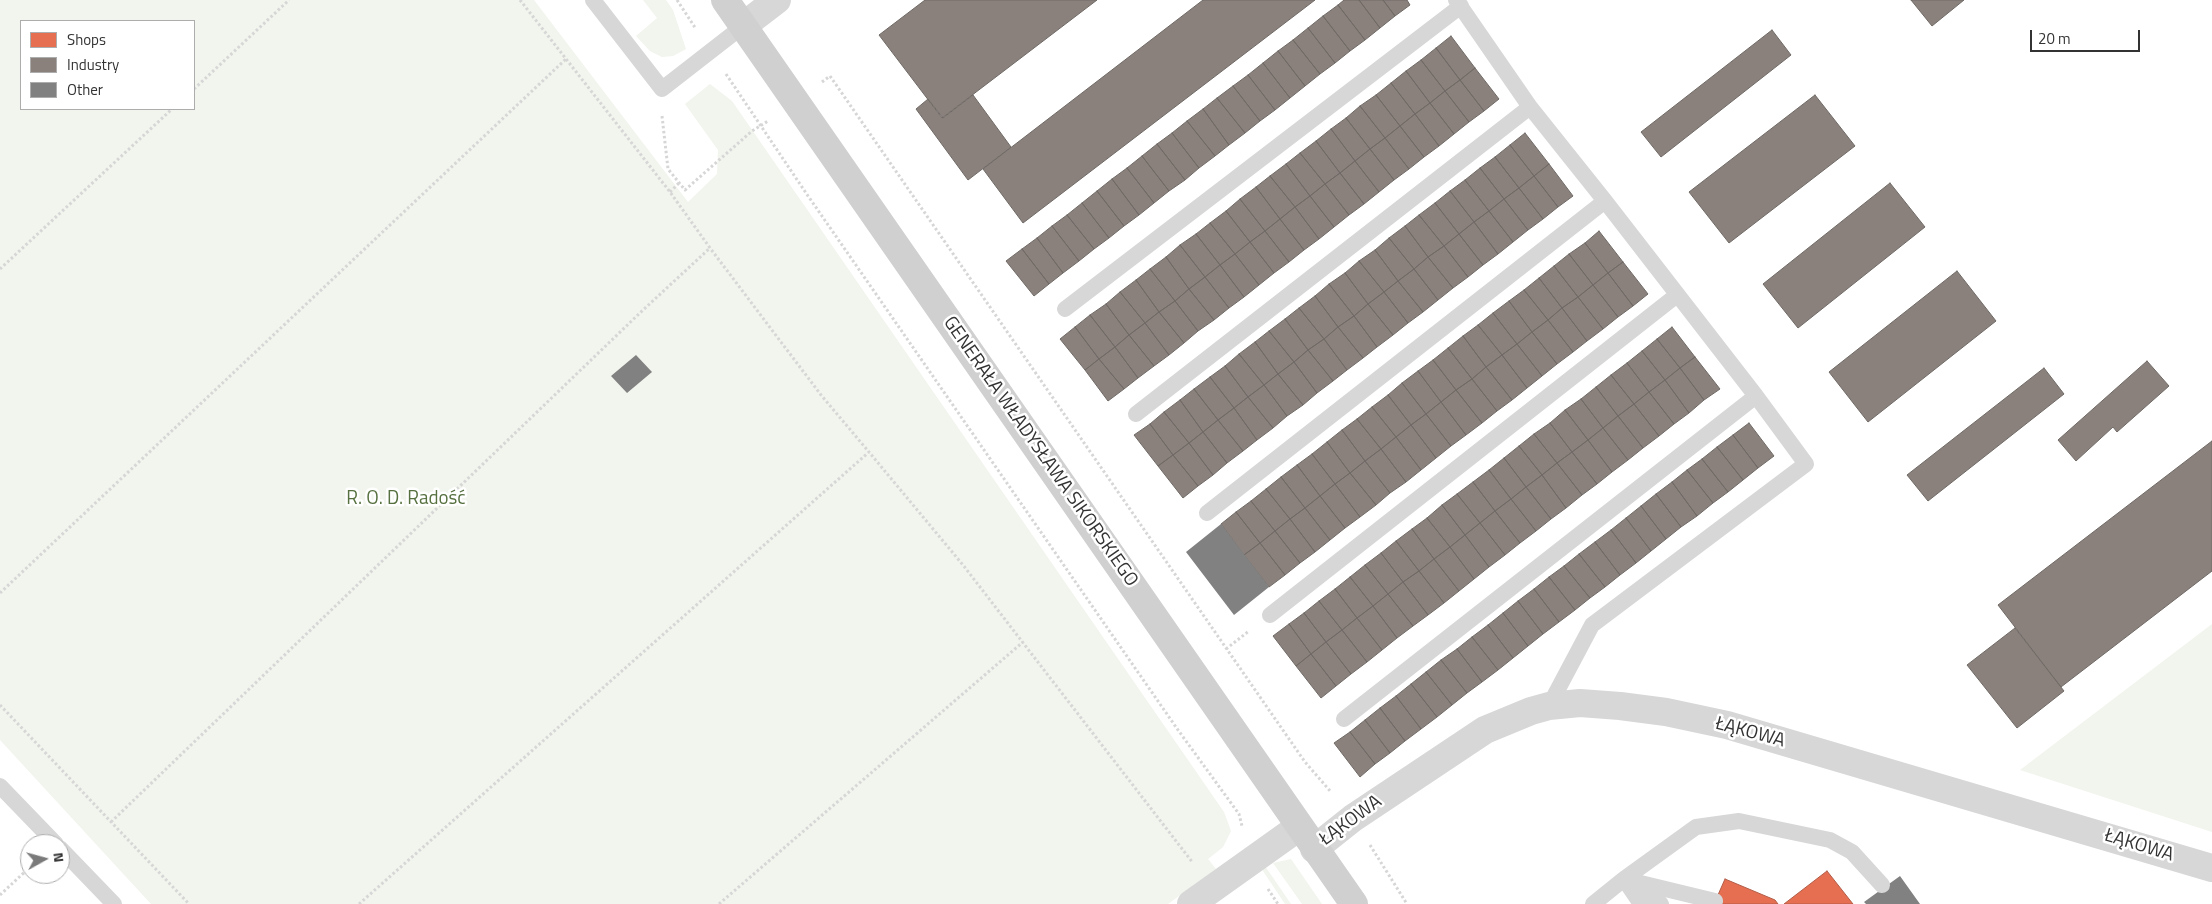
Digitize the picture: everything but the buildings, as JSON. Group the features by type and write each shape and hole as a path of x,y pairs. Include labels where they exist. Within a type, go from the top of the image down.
{"main road":[{"name":"GENERAŁA WŁADYSŁAWA SIKORSKIEGO","path":"725,0 1354,904"}],"street":[{"path":"743,26 777,0"},
{"name":"ŁĄKOWA","path":"1314,849 1354,818 1466,741 1512,718 1548,706 1580,703 1666,712 1727,725 2212,868"},
{"path":"1191,904 1299,827"}],"lane":[{"path":"593,0 662,89 743,26"},
{"path":"1066,309 1459,3 1530,107 1606,201 1806,464 1592,625 1548,706"},
{"path":"1136,414 1530,107"},
{"path":"1207,513 1606,201"},
{"path":"1270,615 1676,295"},
{"path":"1344,719 1756,396"},
{"path":"0,786 46,834"},
{"path":"1594,904 1624,879 1696,827 1739,821 1830,840 1852,852 1882,885"},
{"path":"70,858 114,904"},
{"path":"1624,879 1715,902"},
{"path":"1624,879 1641,904"},
{"path":"1624,879 1661,904"}],"path":[{"path":"195,88 289,0"},
{"path":"520,0 670,192 821,396 963,565 1197,868"},
{"path":"677,0 760,127 1178,730 1239,814"},
{"path":"0,593 567,58"},
{"path":"820,84 830,76 1304,762"},
{"path":"662,89 658,105 662,117 668,169 685,190 752,131 760,127"},
{"path":"0,269 171,110"},
{"path":"670,192 680,183"},
{"path":"111,822 643,310 710,248"},
{"path":"359,904 869,452"},
{"path":"718,904 1023,642"},
{"path":"0,706 189,904"},
{"path":"0,895 20,876"}],"green space":[{"name":"R. O. D. Radość","path":"0,0 534,0 688,202 717,174 718,150 685,104 710,84 732,101 1224,812 1231,831 1223,847 1208,859 1216,869 1168,904 151,904 0,740"},
{"path":"643,0 666,0 673,10 686,49 673,56 662,57 650,51 636,36 657,18"},
{"path":"2212,624 2212,832 2020,770"},
{"path":"1291,859 1322,904 1302,904 1273,863"},
{"path":"1265,866 1291,904 1285,904 1261,868"}]}
